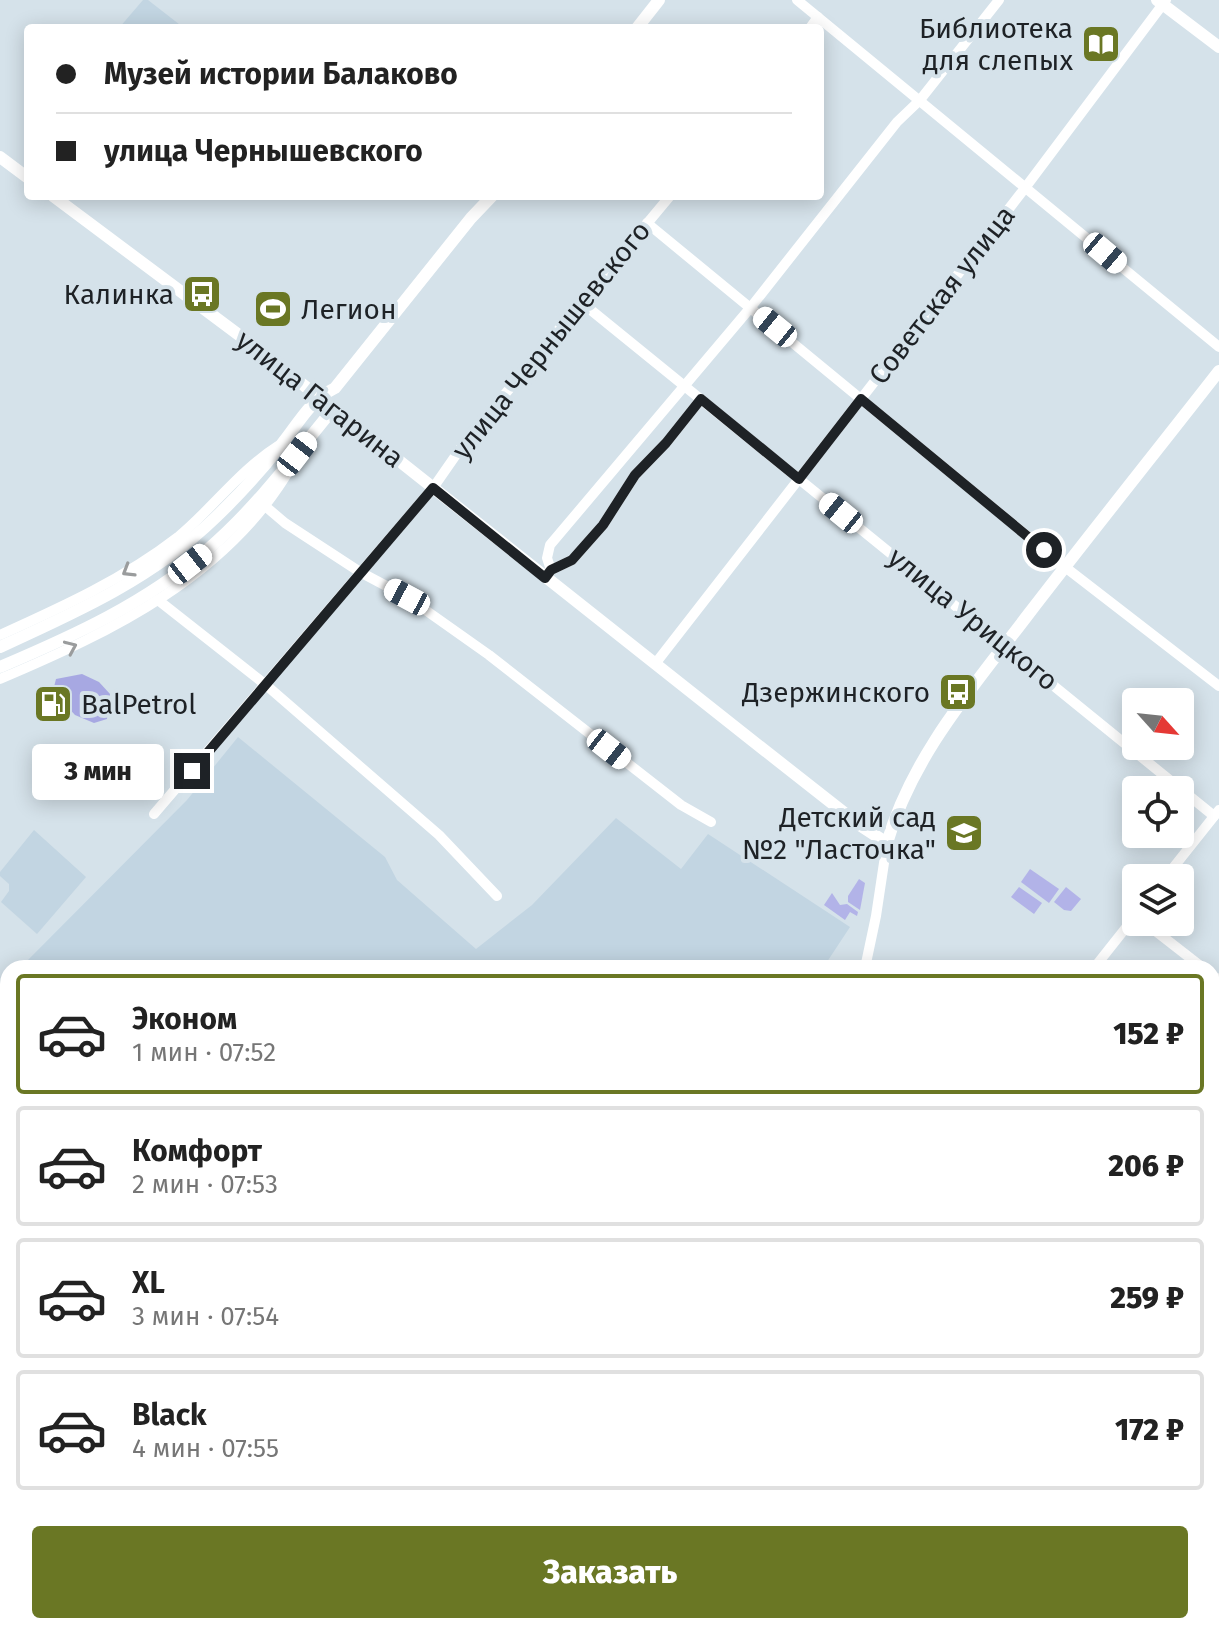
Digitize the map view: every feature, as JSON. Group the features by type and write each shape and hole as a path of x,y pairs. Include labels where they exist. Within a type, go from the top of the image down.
{"main road":[{"path":"640,24 659,0"},
{"path":"1162,2 1219,47"},
{"path":"0,157 24,175"},
{"name":"улица Гагарина","path":"58,200 548,574 655,664 861,826 887,843"},
{"path":"0,647 90,606 156,567 212,521 283,443 318,397 335,388 488,200"},
{"path":"887,843 899,804 922,761 1005,645 1219,371"},
{"path":"0,667 108,618 174,577 236,524 297,454 333,409 335,388"}],"street":[{"path":"797,0 1219,347"},
{"path":"811,24 817,0"},
{"path":"701,399 666,443 635,475 603,525 572,560 548,574 550,545 751,307 897,122 920,100 999,0"},
{"name":"Советская улица","path":"655,664 1025,188 1162,2"},
{"name":"улица Чернышевского","path":"154,814 433,488 465,442 667,200"},
{"path":"647,223 1065,567 1219,686"},
{"name":"улица Урицкого","path":"581,302 1217,813"},
{"path":"0,635 73,602 152,556 206,512 257,461 283,443"},
{"path":"0,679 131,618 204,567 237,538 265,506 282,484 297,454"},
{"path":"265,506 285,523 360,572 407,597 489,655 681,805 711,822"},
{"path":"158,600 266,685 439,835 497,896"},
{"path":"1176,864 1217,813"},
{"path":"867,960 887,843"},
{"path":"1100,960 1122,933"},
{"path":"1162,936 1193,960"}],"shaded area":[{"path":"143,0 148,0 179,24 122,24"},
{"path":"82,674 99,682 110,694 107,719 94,723 75,715 53,691 56,679"},
{"path":"238,737 385,857 397,880 476,949 532,905 616,818 681,869 708,834 850,927 828,960 28,960 187,800"},
{"path":"34,830 86,877 37,934 1,902 9,891 9,884 0,876"},
{"path":"1030,869 1059,889 1049,903 1021,882"},
{"path":"859,879 865,883 860,910 848,902 848,896"},
{"path":"1019,887 1042,903 1034,914 1011,897"},
{"path":"1066,887 1081,899 1071,911 1054,902"},
{"path":"832,893 840,905 847,904 858,912 857,916 850,912 845,920 824,905"}],"place":[{"name":"Библиотека для слепых","path":"1101,44"},
{"name":"Калинка","path":"202,294"},
{"name":"Легион","path":"273,309"},
{"name":"Дзержинского","path":"958,692"},
{"name":"BalPetrol","path":"53,704"},
{"name":"Детский сад №2 \"Ласточка\"","path":"964,833"}],"route":[{"path":"192,771 433,488 545,578 551,570 572,560 603,525 635,475 666,443 701,399 799,479 861,399 1044,550"}]}
